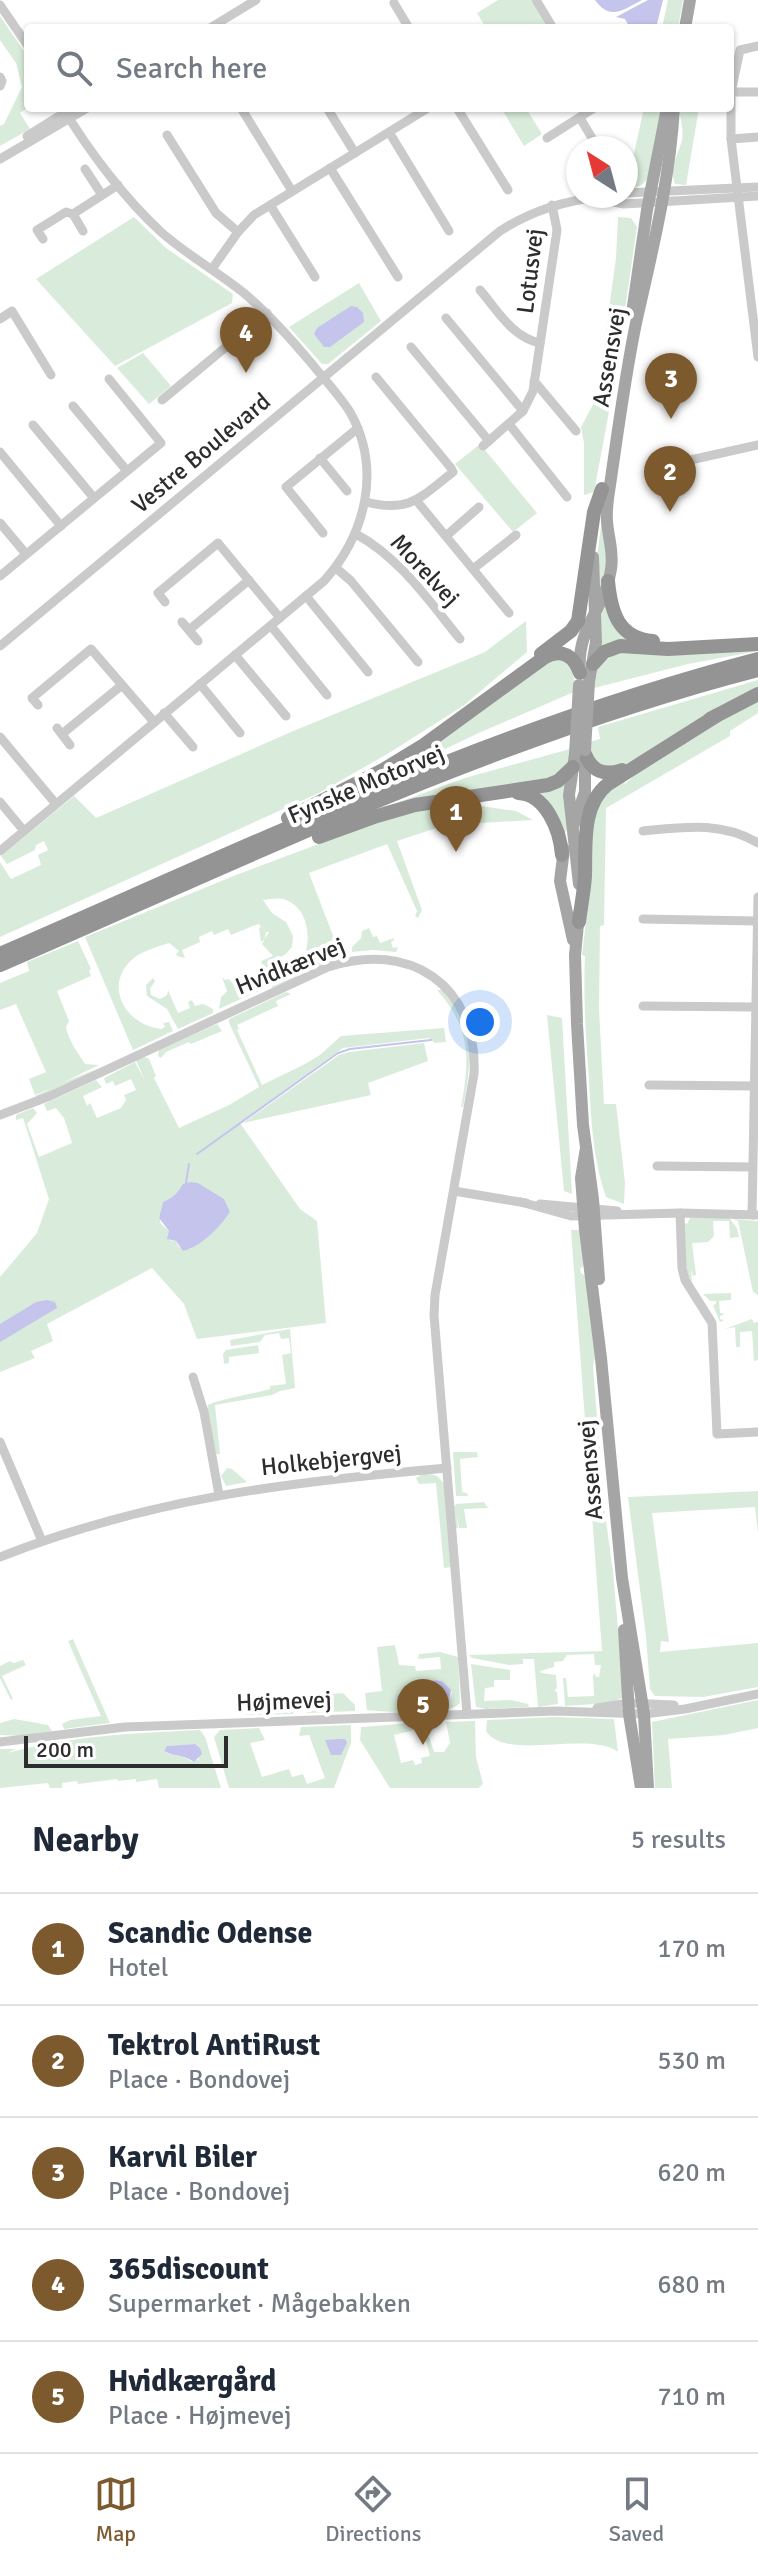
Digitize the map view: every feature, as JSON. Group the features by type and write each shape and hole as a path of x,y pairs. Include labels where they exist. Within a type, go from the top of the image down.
{"highway":[{"path":"466,715 575,627 581,609 594,512 602,489"},
{"path":"608,581 617,620 631,636 643,640 713,646"},
{"path":"116,903 154,880 342,793 424,745 552,653 567,655 585,676 604,652 620,646 668,649 758,644"},
{"name":"Fynske Motorvej","path":"0,954 368,794 501,741 627,697 758,659"},
{"name":"Fynske Motorvej","path":"0,965 372,804 504,751 631,707 758,670"},
{"path":"194,881 385,813 440,800 548,785 558,781 579,756 598,771 607,774 617,772 758,694"},
{"path":"579,922 587,826 596,796 608,784 716,716"},
{"path":"473,795 523,793 537,799 549,814 562,855"}],"main road":[{"path":"686,24 690,0"},
{"name":"Assensvej","path":"575,955 560,881 562,855 585,792 579,756 585,676 581,643 608,581 612,558 607,504 667,112"},
{"name":"Assensvej","path":"595,611 592,566 602,489 656,196 672,140 674,112"},
{"name":"Assensvej","path":"573,827 579,879 575,955 579,1069 586,1148 581,1178 589,1212 644,1788"},
{"name":"Assensvej","path":"622,1578 622,1610 637,1709"}],"street":[{"path":"217,24 256,0"},
{"path":"536,0 551,24"},
{"path":"394,3 407,24"},
{"path":"0,5 24,40"},
{"path":"734,78 740,50 758,46"},
{"path":"0,77 0,86"},
{"path":"734,92 758,92"},
{"path":"0,153 69,112"},
{"path":"0,159 69,112"},
{"name":"Morelvej","path":"0,851 271,626 336,568 356,534 366,502 367,465 358,428 344,402 267,313 164,234 131,202 95,154 69,112"},
{"path":"243,112 292,191"},
{"path":"329,112 355,153"},
{"path":"212,269 254,215 422,112"},
{"path":"459,112 508,190"},
{"path":"547,138 588,112"},
{"path":"731,112 731,139 758,357"},
{"path":"580,118 591,136"},
{"path":"389,132 449,231"},
{"path":"167,135 216,213 238,232"},
{"path":"731,139 758,137"},
{"path":"330,168 398,277"},
{"path":"85,169 102,195"},
{"path":"73,214 118,185"},
{"name":"Vestre Boulevard","path":"638,194 737,192 758,187"},
{"name":"Vestre Boulevard","path":"737,192 758,196"},
{"name":"Vestre Boulevard","path":"638,200 656,196"},
{"name":"Vestre Boulevard","path":"0,646 500,231 524,216 566,202"},
{"path":"270,205 315,277"},
{"name":"Lotusvej","path":"411,347 486,443 523,411 531,397 557,230 552,205"},
{"path":"43,239 37,230 66,212 73,214 83,231"},
{"name":"Lotusvej","path":"480,290 516,332 540,343"},
{"path":"0,319 12,311 51,375"},
{"path":"162,400 267,313"},
{"path":"446,318 523,411"},
{"path":"366,502 404,506 453,472 376,377"},
{"path":"0,576 161,443 109,379"},
{"path":"534,381 576,431"},
{"path":"73,406 127,471"},
{"path":"509,424 567,497"},
{"path":"33,425 94,498"},
{"path":"323,533 286,487 358,428"},
{"path":"686,461 758,445"},
{"path":"0,452 61,526"},
{"path":"320,458 347,491"},
{"path":"416,500 509,613"},
{"path":"446,536 479,507"},
{"path":"0,523 26,554"},
{"name":"Morelvej","path":"356,534 387,554 460,639"},
{"path":"473,569 516,535"},
{"path":"165,602 158,593 218,543 280,618"},
{"path":"336,568 351,581 418,662"},
{"path":"198,641 185,626 249,580"},
{"path":"306,596 368,672"},
{"path":"271,626 327,695"},
{"path":"38,705 32,698 91,649 154,722"},
{"path":"235,655 286,716"},
{"path":"200,684 240,733"},
{"path":"70,745 60,731 122,685"},
{"path":"164,713 193,747"},
{"path":"0,737 56,804"},
{"path":"0,802 24,831"},
{"path":"643,831 708,826 736,832 758,843"},
{"path":"454,1191 589,1212 755,1215 752,1167 758,897"},
{"path":"643,919 756,921"},
{"name":"Hvidkærvej","path":"0,1115 50,1096 328,967 351,960 388,958 423,970 458,1003 469,1026 475,1055 474,1074 434,1315 467,1714"},
{"path":"643,1006 755,1007"},
{"path":"649,1085 754,1086"},
{"path":"657,1166 752,1167"},
{"path":"680,1213 685,1280 712,1323 717,1434 758,1432"},
{"path":"193,1377 204,1412 219,1495"},
{"path":"0,1442 42,1541"},
{"name":"Holkebjergvej","path":"0,1557 155,1507 333,1478 447,1468"},
{"name":"Højmevej","path":"0,1742 125,1727 697,1706 758,1694"}],"green space":[{"path":"498,0 531,0 546,24 484,24 477,13"},
{"path":"668,0 683,0 679,24 663,24"},
{"path":"0,16 24,51 24,110 20,113 30,129 0,146 0,126 4,124 22,87 16,63 0,40"},
{"path":"503,112 528,112 542,134 524,146"},
{"path":"643,112 662,112 649,175 640,186 638,136"},
{"path":"680,112 698,112 686,185 675,184 673,178 682,128"},
{"path":"134,217 166,248 233,294 232,303 115,366 36,279"},
{"path":"618,217 631,218 637,227 614,385 594,492 584,495 581,427 597,397 616,258"},
{"path":"359,283 381,321 328,364 322,364 289,327"},
{"path":"143,353 171,386 149,404 117,368"},
{"path":"480,444 537,513 513,532 455,464"},
{"path":"602,518 607,561 599,592 597,557"},
{"path":"606,599 633,641 600,649 599,612"},
{"path":"526,621 527,652 463,706 389,753 319,793 0,937 0,862 11,879 41,865 38,855 48,850 44,841 36,845 35,850 7,864 1,856 74,796 96,818 291,732 485,652"},
{"path":"758,648 758,651 688,664 594,688 598,666 618,652"},
{"path":"560,659 573,673 574,692 333,802 537,666"},
{"path":"758,680 758,690 626,764 608,769 592,758 590,742 600,739 598,727"},
{"path":"758,701 758,713 730,731 730,736 606,808 599,1009 604,1104 616,1104 625,1182 624,1204 606,1197 595,1154 591,1110 585,1018 585,956 582,955 589,838 597,800 623,778 625,784 671,748"},
{"path":"570,749 570,760 557,777 361,816 465,778"},
{"path":"566,778 568,827 562,840 532,793"},
{"path":"460,803 516,811 533,820 446,825 397,841 422,910 418,918 387,844 309,873 332,933 344,953 334,958 344,957 273,988 330,960 271,986 273,979 294,969 302,960 306,952 307,932 296,906 282,899 263,900 272,913 286,922 293,936 292,947 286,954 268,965 268,977 261,961 273,956 262,944 265,939 261,942 261,926 258,924 231,935 228,929 214,935 212,931 199,937 200,942 182,950 185,958 177,956 179,951 169,943 138,955 127,965 120,976 119,988 127,1010 136,1019 161,1029 165,1027 163,1023 169,1022 173,1031 133,1050 85,937 236,875 401,813"},
{"path":"369,928 380,943 394,938 391,942 393,948 398,947 396,952 352,952 362,931"},
{"path":"78,941 91,969 91,976 57,991 69,1021 66,1027 74,1046 85,1064 99,1065 62,1083 99,1068 38,1097 35,1096 54,1087 35,1095 29,1079 46,1072 16,1004 0,1010 0,983 29,971 27,962"},
{"path":"222,977 234,985 239,980 248,980 252,984 261,979 265,988 219,1009 221,997 227,991"},
{"path":"153,978 151,995 160,999 167,995 168,990 178,1013 190,1008 188,1002 192,1000 195,1006 203,1004 213,1009 213,1013 178,1029 167,1009 147,996 146,985"},
{"path":"437,990 442,990 453,1003 466,1030 469,1060 463,1107 466,1059 462,1031"},
{"path":"286,992 291,994 276,1001 278,1006 237,1025 262,1085 320,1055 341,1036 444,1028 446,1042 435,1043 429,1038 343,1048 240,1123 300,1209 317,1221 326,1323 197,1339 184,1304 152,1268 47,1324 53,1341 31,1351 35,1358 0,1372 0,1277 37,1233 49,1199 23,1118 16,1120 16,1115 33,1108 37,1113 27,1124 39,1157 72,1143 64,1118 56,1108 47,1111 44,1104 96,1080 102,1087 83,1096 97,1118 121,1108 126,1100 124,1095 136,1090 131,1079 115,1086 113,1081 106,1084 104,1078 135,1062 145,1081 136,1060 145,1057 149,1059 156,1076 154,1078 179,1128 259,1087 229,1019","holes":["203,1186 230,1212 208,1237 190,1249 179,1247 176,1241 169,1240 169,1231 161,1224 159,1216 181,1190"]},
{"path":"547,1015 562,1018 572,1194 564,1191"},
{"path":"217,1024 222,1031 166,1052 161,1058 158,1056 159,1050"},
{"path":"424,1043 428,1061 368,1083 371,1095 243,1123 339,1055"},
{"path":"690,1218 729,1218 737,1228 739,1237 730,1238 729,1221 713,1221 714,1236 708,1242 692,1243 696,1275 693,1276 691,1269 692,1283 686,1269 684,1223 687,1224"},
{"path":"732,1219 758,1221 758,1295 753,1292 738,1221"},
{"path":"571,1230 581,1230 583,1267 580,1268 585,1276 596,1354 593,1366 604,1506 624,1697 611,1703 565,1706 563,1678 566,1678 568,1697 594,1696 593,1676 595,1673 599,1677 601,1665 595,1665 594,1654 567,1655 563,1661 554,1662 554,1667 540,1671 556,1675 557,1688 554,1691 557,1692 558,1704 538,1707 534,1659 523,1659 523,1664 509,1665 469,1655 602,1651"},
{"path":"731,1293 731,1300 719,1301 720,1313 725,1314 720,1316 724,1320 720,1322 713,1305 716,1301 710,1301 703,1294"},
{"path":"752,1319 754,1323 758,1322 758,1360 754,1361 752,1331 740,1332 740,1347 736,1347 735,1327 725,1329"},
{"path":"290,1329 295,1388 215,1405 220,1454 216,1454 208,1405 286,1384 282,1355 291,1353 289,1338 281,1339 279,1333 265,1335 260,1342 231,1346 230,1340"},
{"path":"258,1345 259,1353 229,1357 229,1363 224,1364 223,1354 226,1350"},
{"path":"453,1452 477,1452 478,1457 460,1459 462,1492 468,1496 456,1496"},
{"path":"227,1468 247,1482 226,1486 221,1476"},
{"path":"422,1474 435,1475 444,1484 451,1567 444,1568 436,1483 419,1484 416,1478"},
{"path":"758,1491 758,1534 755,1507 652,1513 669,1642 661,1641 660,1652 758,1643 758,1687 703,1697 655,1696 650,1689 628,1497"},
{"path":"484,1502 488,1508 464,1509 467,1528 459,1528 457,1516 456,1528 456,1504"},
{"path":"73,1639 110,1723 64,1729 62,1724 70,1720 101,1716 68,1641"},
{"path":"395,1645 399,1665 415,1666 416,1671 441,1669 440,1657 418,1659 419,1654 440,1652 458,1657 460,1703 430,1712 367,1710 365,1693 382,1691 377,1647","holes":["442,1681 452,1692 449,1702 397,1703 397,1696 411,1687"]},
{"path":"23,1660 26,1665 2,1676 11,1700 0,1678 0,1666"},
{"path":"471,1664 510,1670 510,1680 494,1680 494,1687 485,1688 484,1701 511,1700 528,1704 529,1707 476,1707"},
{"path":"343,1693 355,1705 355,1711 306,1713 311,1704 315,1707 330,1699 330,1694"},
{"path":"257,1697 268,1697 268,1702 285,1708 288,1704 293,1714 247,1715 244,1711"},
{"path":"758,1700 758,1728 724,1735 668,1739 672,1788 655,1788 652,1722"},
{"path":"555,1717 614,1719 618,1752 605,1746 588,1744 511,1744 496,1740 486,1731 487,1720"},
{"path":"14,1719 48,1725 52,1731 23,1736 0,1735 0,1723"},
{"path":"438,1721 432,1731 424,1733 422,1728 394,1735 401,1763 413,1760 415,1765 422,1763 421,1758 430,1756 425,1737 429,1737 434,1752 444,1752 450,1743 446,1722 475,1721 476,1757 483,1784 478,1788 390,1788 360,1740 361,1727"},
{"path":"351,1725 351,1743 334,1788 229,1788 214,1737 220,1730 259,1728 265,1740 250,1743 262,1777 289,1769 292,1777 303,1774 307,1784 325,1778 309,1735 299,1736 301,1727"},
{"path":"200,1730 221,1788 159,1788 157,1779 136,1782 136,1779 117,1779 62,1783 62,1788 50,1788 48,1783 0,1788 0,1749 16,1749 7,1753 79,1739","holes":["195,1744 200,1748 199,1759 192,1762 164,1751 168,1746"]}],"water":[{"path":"595,0 642,0 623,10 611,12"},
{"path":"648,0 663,0 657,24 628,24 625,19 616,17"},
{"path":"351,306 363,313 364,322 330,347 324,347 314,334 317,328"},
{"path":"191,1182 224,1199 230,1212 210,1236 183,1251 176,1241 167,1239 169,1231 159,1218 163,1202 175,1195 183,1184"},
{"path":"36,1302 55,1302 57,1308 0,1342 0,1324"},
{"path":"442,1681 451,1690 449,1702 397,1703 397,1696 411,1687"},
{"path":"345,1739 347,1743 341,1755 331,1755 325,1740"},
{"path":"195,1744 202,1754 194,1762 164,1751 167,1746"}],"waterway":[{"path":"197,1154 338,1053 431,1040"},
{"path":"186,1183 189,1164"}],"place":[{"name":"365discount","path":"246,373"},
{"name":"Karvil Biler","path":"671,419"},
{"name":"Tektrol AntiRust","path":"670,512"},
{"name":"Scandic Odense","path":"456,852"},
{"name":"Hvidkærgård","path":"423,1745"}]}
